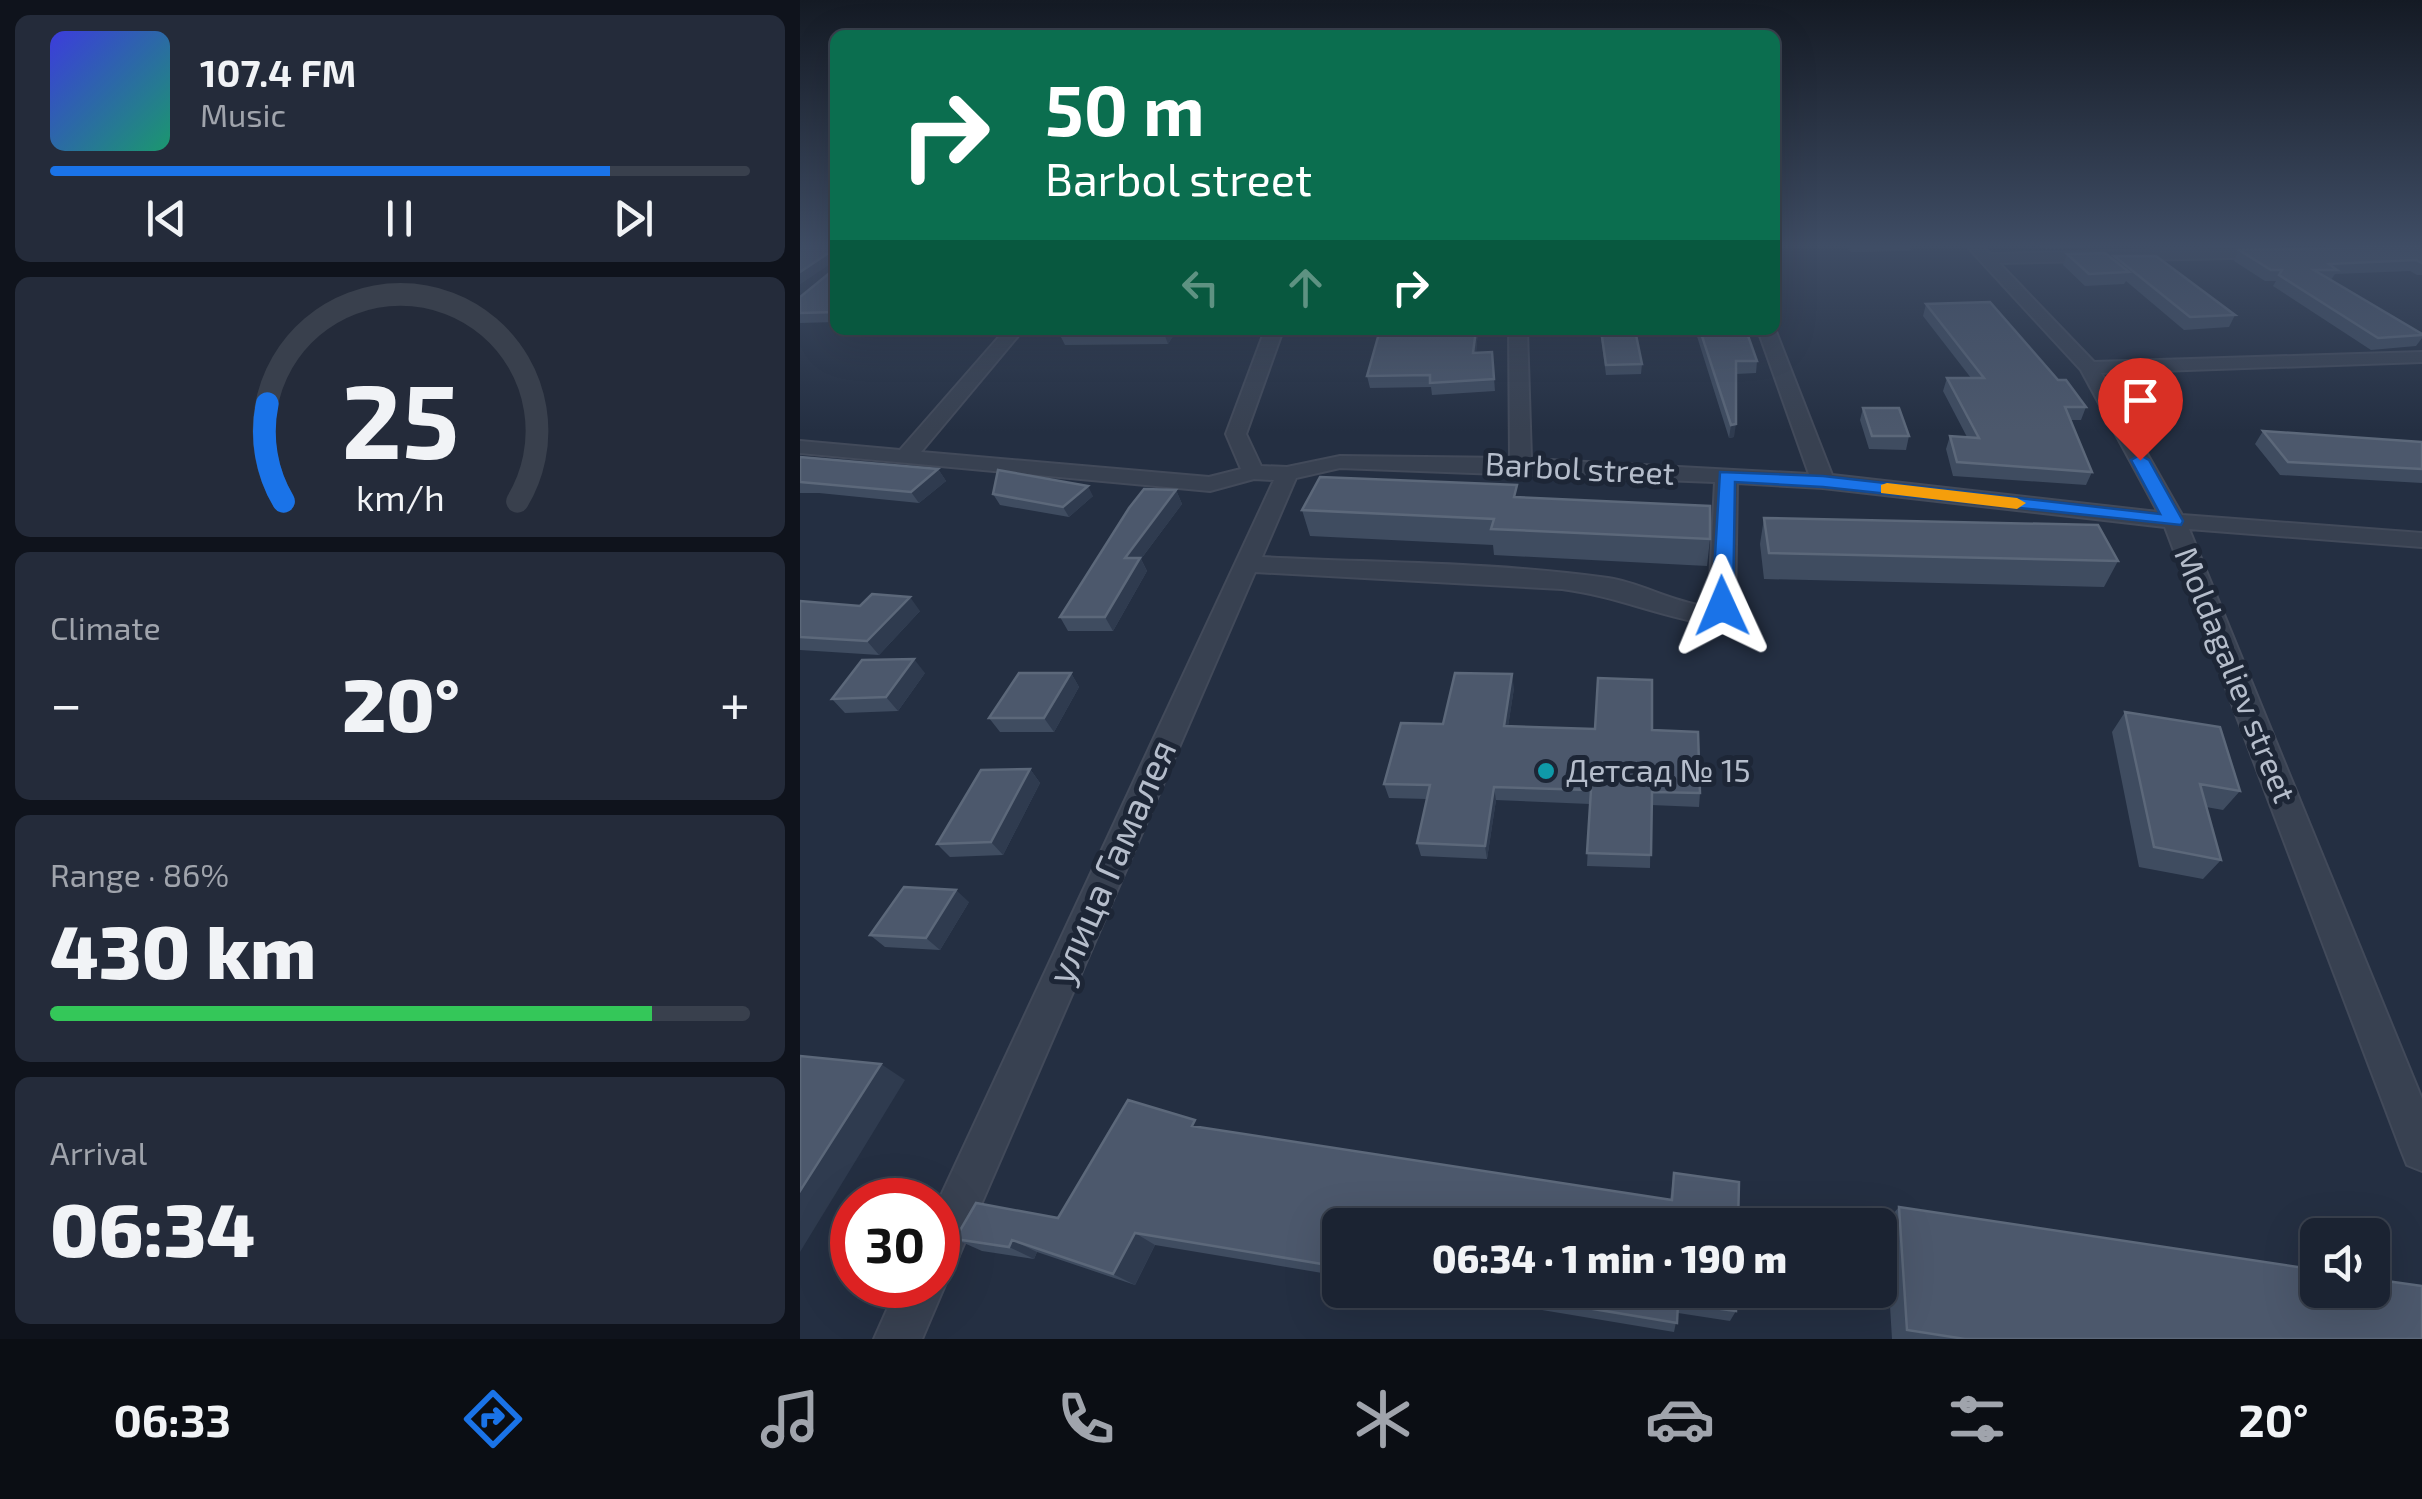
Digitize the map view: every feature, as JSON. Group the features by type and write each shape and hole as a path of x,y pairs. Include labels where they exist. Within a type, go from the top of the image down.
{"street":[{"name":"Moldagaliev street","path":"2031,306 2089,368 2174,521 2422,1150"},
{"path":"905,457 1010,335"},
{"path":"1253,472 1236,434 1272,335"},
{"path":"1518,335 1520,465"},
{"path":"1769,335 1823,482"},
{"path":"2089,368 2422,356"},
{"name":"Barbol street","path":"800,447 1210,484 1253,472 1287,474 1340,462 1520,465 1726,476 1823,482 2174,521 2422,540"},
{"name":"улица Гамалея","path":"960,1202 1287,474"},
{"path":"1246,564 1579,583 1613,587 1669,610 1708,615 1722,606 1726,476"},
{"path":"898,1339 912,1308"}],"building":[{"path":"800,306 830,306 830,312 800,313"},
{"path":"1928,306 1994,306 2058,380 2066,380 2086,407 2065,407 2092,472 1957,462 1950,436 1979,438 1947,378 1984,378"},
{"path":"2177,306 2224,306 2235,315 2190,317"},
{"path":"2328,306 2376,306 2422,334 2378,338"},
{"path":"1379,335 1475,335 1473,353 1492,352 1494,379 1430,383 1430,375 1367,376"},
{"path":"1602,335 1636,335 1642,364 1606,365"},
{"path":"1702,335 1748,335 1757,361 1736,361 1736,424 1731,425"},
{"path":"1863,408 1899,408 1909,436 1872,436"},
{"path":"2263,431 2422,442 2422,469 2288,462"},
{"path":"800,457 938,469 911,492 800,482"},
{"path":"998,470 1088,486 1063,507 993,494"},
{"path":"1320,477 1517,485 1514,497 1710,506 1710,539 1491,529 1494,519 1302,510"},
{"path":"1144,489 1176,490 1125,558 1140,558 1105,617 1060,617 1129,508"},
{"path":"1764,518 2098,525 2118,561 1769,553"},
{"path":"872,594 910,597 867,641 800,637 800,601 860,606"},
{"path":"914,659 886,697 832,699 862,660"},
{"path":"1019,673 1071,673 1044,718 989,718"},
{"name":"Детсад № 15","path":"1455,673 1512,674 1504,726 1595,729 1598,678 1652,680 1652,730 1698,732 1700,793 1652,792 1651,855 1587,853 1591,790 1494,787 1485,846 1417,843 1430,785 1384,784 1401,723 1443,724"},
{"path":"2125,712 2220,727 2240,791 2200,784 2221,860 2154,847"},
{"path":"1030,769 991,842 937,844 981,770"},
{"path":"904,887 956,890 926,938 870,935"},
{"path":"800,1056 881,1064 800,1191"},
{"path":"1128,1100 1195,1120 1192,1126 1672,1200 1674,1173 1739,1182 1738,1208 1322,1208 1322,1264 1135,1233 1113,1274 1012,1240 1009,1247 960,1240 960,1230 976,1203 1058,1218"},
{"path":"1899,1207 2300,1267 2300,1308 2390,1308 2390,1282 2422,1286 2422,1339 1965,1339 1907,1330"},
{"path":"1587,1308 1678,1308 1677,1323"}],"slow traffic":[{"path":"1887,489 2017,503"}],"place":[{"name":"Детсад № 15","path":"1546,771"}],"route":[{"path":"1722,606 1726,476 1823,482 2174,521 2140,460"}]}
